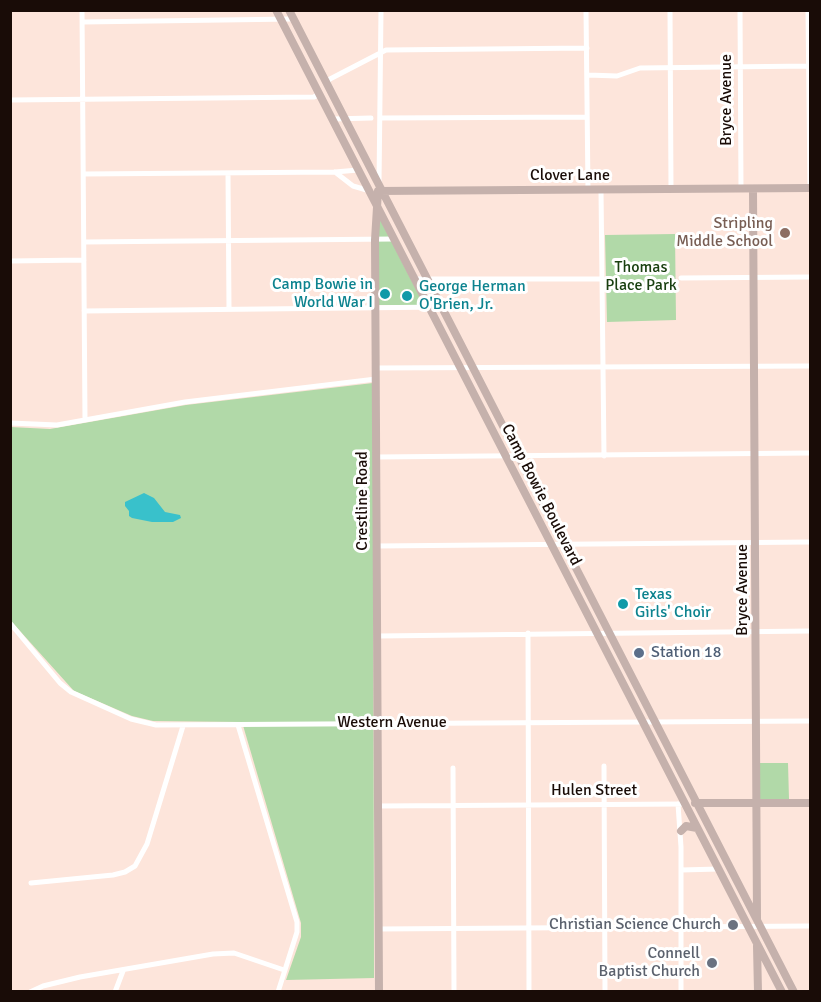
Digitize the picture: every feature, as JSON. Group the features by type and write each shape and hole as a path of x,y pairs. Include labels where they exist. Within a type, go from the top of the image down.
{"main road":[{"name":"Camp Bowie Boulevard","path":"276,10 358,170 377,189 376,204 393,240 643,722 682,804 698,828 782,992"},
{"name":"Camp Bowie Boulevard","path":"289,10 377,189 428,279 794,992"},
{"path":"319,94 327,84"},
{"name":"Clover Lane","path":"377,189 810,188"},
{"name":"Bryce Avenue","path":"753,189 758,992"},
{"name":"Crestline Road","path":"376,204 379,992"},
{"path":"619,676 629,670"},
{"name":"Hulen Street","path":"682,804 810,803"},
{"path":"681,831 686,826 698,828"}],"street":[{"path":"82,10 86,420"},
{"path":"377,189 381,118 381,10"},
{"path":"586,10 588,190"},
{"path":"670,10 671,189"},
{"name":"Bryce Avenue","path":"740,10 741,189"},
{"path":"808,10 810,188"},
{"path":"82,22 293,19"},
{"path":"327,84 330,80 386,50 587,48"},
{"path":"588,75 617,76 640,68 810,66"},
{"path":"10,100 314,97 319,94"},
{"path":"381,118 587,117"},
{"path":"332,119 371,118"},
{"path":"84,174 358,170"},
{"name":"Clover Lane","path":"335,172 353,186 377,189"},
{"path":"228,173 230,309"},
{"path":"602,190 604,456"},
{"path":"84,242 393,240"},
{"path":"10,261 84,260"},
{"path":"681,278 810,277"},
{"path":"415,279 602,279"},
{"path":"84,311 442,307"},
{"path":"376,368 810,366"},
{"path":"10,423 57,425 185,402 376,380"},
{"path":"377,457 810,453"},
{"path":"377,546 810,542"},
{"name":"Western Avenue","path":"10,623 70,692 131,719 156,725 810,721"},
{"path":"378,636 810,631"},
{"path":"528,633 529,992"},
{"path":"238,725 297,922 297,933 278,992"},
{"path":"31,883 113,875 135,866 147,844 183,726"},
{"path":"604,766 605,992"},
{"path":"453,768 454,992"},
{"path":"681,992 682,804"},
{"name":"Hulen Street","path":"378,806 682,804"},
{"path":"681,870 719,869"},
{"path":"379,929 681,927 758,924 810,926"},
{"path":"30,992 61,981 213,954 234,953 284,970"},
{"path":"115,992 123,970"}],"green space":[{"path":"379,217 424,305 379,305"},
{"name":"Thomas Place Park","path":"675,234 676,320 607,322 605,235"},
{"path":"373,383 374,978 286,980 301,937 301,923 242,722 153,721 132,716 74,691 11,621 10,427 50,429 186,405"},
{"path":"759,763 788,763 789,799 760,799"}],"water":[{"path":"144,493 154,498 165,512 180,515 181,518 173,522 152,522 129,516 125,502"}],"place":[{"name":"Stripling Middle School","path":"785,233"},
{"name":"Camp Bowie in World War I","path":"385,294"},
{"name":"George Herman O'Brien, Jr.","path":"407,296"},
{"name":"Texas Girls' Choir","path":"623,604"},
{"name":"Station 18","path":"639,653"},
{"name":"Christian Science Church","path":"733,925"},
{"name":"Connell Baptist Church","path":"712,963"}]}
